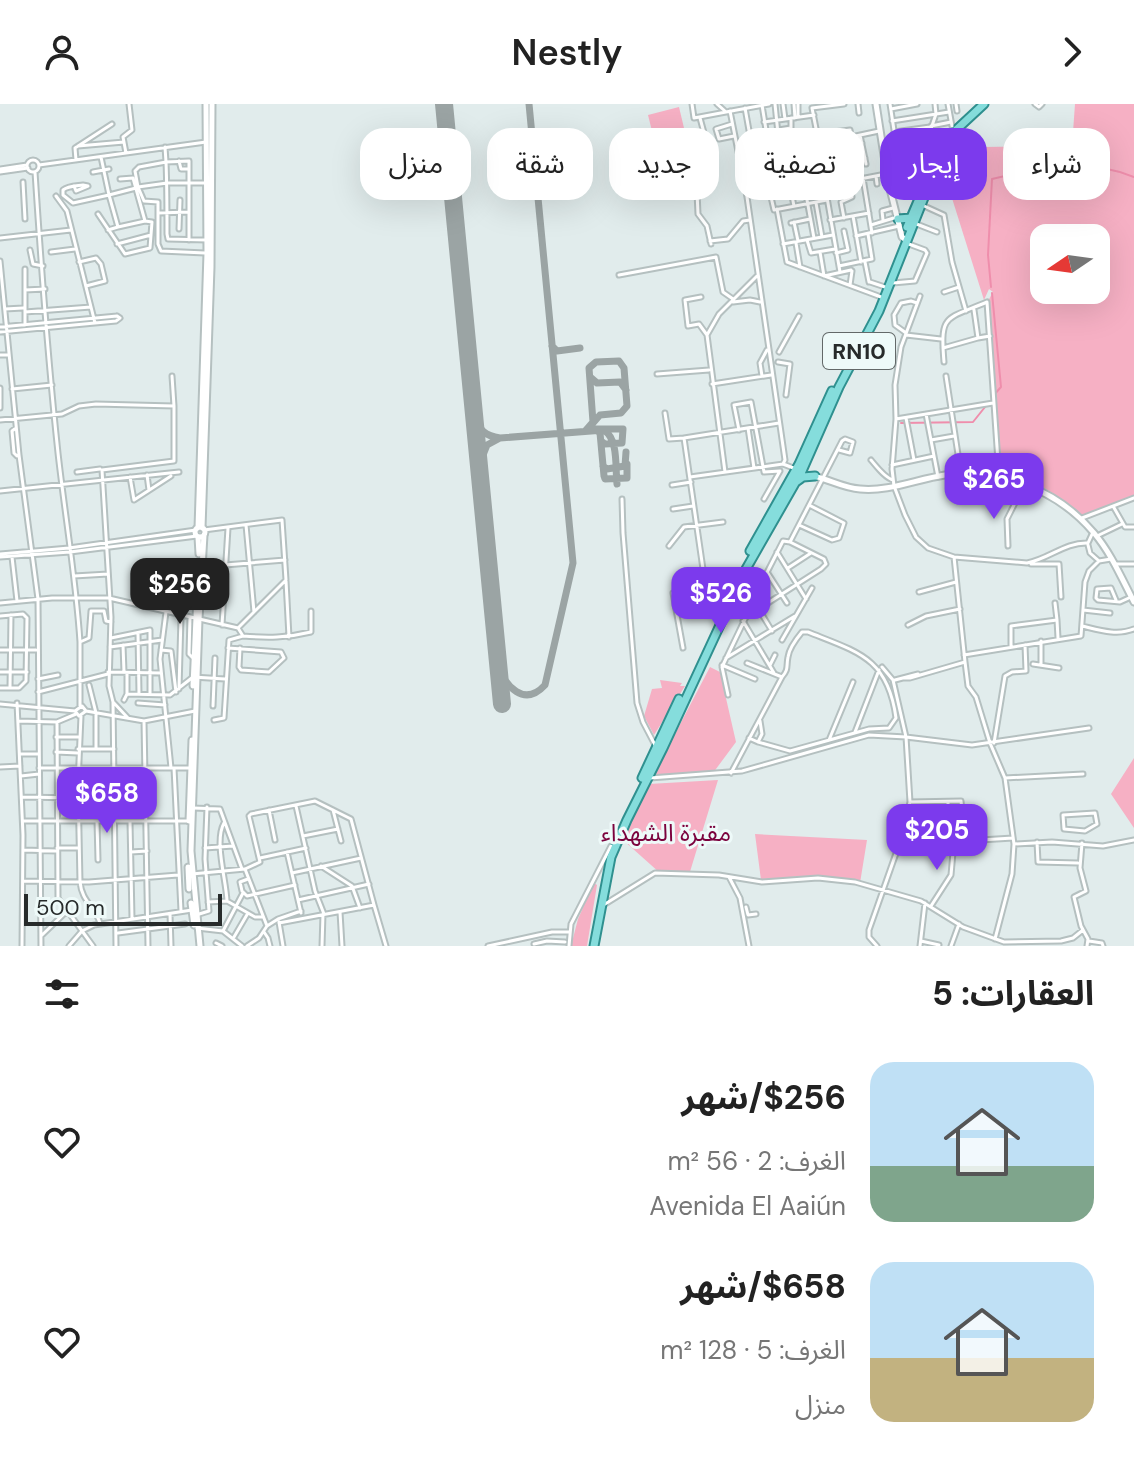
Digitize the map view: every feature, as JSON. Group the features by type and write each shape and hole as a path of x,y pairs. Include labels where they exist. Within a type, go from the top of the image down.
{"main road":[{"name":"RN10","path":"958,128 982,104"},
{"name":"RN10","path":"954,128 982,104"},
{"name":"RN10","path":"592,946 611,846 763,525 809,456 888,285 919,200"},
{"name":"RN10","path":"912,221 924,200"},
{"path":"898,221 912,221"},
{"name":"RN10","path":"592,946 611,857 658,744 756,550 795,484 827,402 888,285"},
{"path":"795,484 803,477 817,475 809,456"}],"street":[{"path":"126,153 124,136 132,131 129,104"},
{"path":"195,677 211,267 209,104"},
{"path":"692,104 693,117 700,118 769,104"},
{"path":"717,104 728,111 737,150 750,220 784,462"},
{"path":"775,104 776,128"},
{"path":"783,104 785,119"},
{"path":"791,128 796,104"},
{"path":"817,128 812,109 844,104"},
{"path":"858,104 859,113"},
{"path":"864,134 880,131 876,104"},
{"path":"893,128 890,106 913,104"},
{"path":"931,126 936,114 935,104"},
{"path":"919,128 952,124 948,104"},
{"path":"956,104 957,111"},
{"path":"1035,104 1039,107 1042,104"},
{"path":"762,105 765,128"},
{"path":"745,108 748,128"},
{"path":"892,121 949,112"},
{"path":"764,122 814,115"},
{"path":"700,118 703,128"},
{"path":"76,161 75,149 112,124"},
{"path":"732,124 716,129 719,139 734,136"},
{"path":"78,146 124,142"},
{"path":"145,221 135,170 165,147 210,142"},
{"path":"200,532 210,142"},
{"path":"165,147 168,239 207,240"},
{"path":"39,165 126,153 152,156 166,162 189,160 189,240"},
{"path":"864,153 866,164"},
{"path":"101,157 118,227"},
{"path":"0,171 28,166 35,160 39,165"},
{"path":"179,161 181,169 190,169"},
{"path":"18,721 57,722 80,706 78,597 52,385 35,172 39,165"},
{"path":"28,166 35,172"},
{"path":"93,172 106,170"},
{"path":"864,178 880,175"},
{"path":"876,176 877,184"},
{"path":"120,179 132,177 144,201 158,202 158,244 161,251 207,253"},
{"path":"23,182 25,219"},
{"path":"74,186 65,188 62,193 73,203 167,183 207,183"},
{"path":"839,266 872,258 873,224 864,184"},
{"path":"56,196 67,211 94,321"},
{"path":"179,229 180,200"},
{"path":"697,200 698,214 707,226 710,242 728,239 743,221 750,220"},
{"path":"772,200 788,262 793,267 881,297"},
{"path":"793,200 794,206"},
{"path":"807,200 814,238"},
{"path":"775,209 827,200 840,272"},
{"path":"844,218 841,202 846,200"},
{"path":"859,289 869,282 888,285 915,281 927,253 905,241 893,200"},
{"path":"816,203 822,237"},
{"path":"24,206 37,204"},
{"path":"922,205 944,215 966,311"},
{"path":"883,220 882,211 895,208"},
{"path":"158,213 189,212"},
{"path":"830,220 869,213"},
{"path":"98,214 108,230 117,244 125,254 149,249 152,222 108,230"},
{"path":"853,216 869,282"},
{"path":"800,267 792,222 810,219"},
{"path":"873,224 883,220 898,221"},
{"path":"856,236 872,233 898,221"},
{"path":"912,221 937,232"},
{"path":"807,240 810,253 848,250 843,231 855,229"},
{"path":"0,238 71,230"},
{"path":"117,244 151,235"},
{"path":"783,244 833,235"},
{"path":"51,252 75,249"},
{"path":"30,250 33,264 43,266"},
{"path":"820,252 824,276"},
{"path":"619,275 716,257 723,292 731,301"},
{"path":"79,262 96,258 101,264 105,281 86,286"},
{"path":"0,261 16,428 12,431 13,449 15,455 19,455 38,599 41,946"},
{"path":"850,264 853,276 850,285"},
{"path":"25,269 25,325"},
{"path":"824,276 851,270"},
{"path":"707,335 731,301 758,276"},
{"path":"944,292 959,287"},
{"path":"25,290 45,289"},
{"path":"920,296 901,347 896,372 892,465 894,483 910,527 928,548 954,557 1040,566 1059,564 1061,597"},
{"path":"701,297 685,300 688,326 699,324 707,335 725,472"},
{"path":"731,301 760,302"},
{"path":"944,362 941,331 946,322 987,302 999,476"},
{"path":"917,303 901,303 894,315 898,329 906,334 941,339"},
{"path":"5,309 91,307"},
{"path":"974,308 978,338"},
{"path":"779,352 799,316"},
{"path":"0,330 116,321 120,317 94,321"},
{"path":"7,329 48,325"},
{"path":"943,348 990,336"},
{"path":"762,376 760,363 767,350"},
{"path":"0,355 9,355"},
{"path":"778,362 790,364 786,395"},
{"path":"657,374 710,370"},
{"path":"712,384 772,375"},
{"path":"77,472 174,461 172,376"},
{"path":"946,376 961,474"},
{"path":"12,389 52,385"},
{"path":"0,388 0,408"},
{"path":"739,430 734,405 751,402 764,472 780,471 764,499"},
{"path":"896,419 993,403"},
{"path":"0,420 55,414 96,404 174,406"},
{"path":"665,413 669,439 779,423"},
{"path":"926,414 938,477"},
{"path":"906,418 914,460"},
{"path":"748,428 754,468"},
{"path":"931,440 954,436"},
{"path":"684,438 705,587 698,588"},
{"path":"790,542 808,505 817,475 839,450"},
{"path":"892,465 934,456"},
{"path":"871,460 894,483"},
{"path":"672,485 784,462 859,489 961,474 999,476 1040,491 1081,519 1095,534 1132,597 1120,602 1096,599 1097,590 1111,588 1116,600"},
{"path":"103,468 111,622 108,673 114,716 116,946"},
{"path":"0,491 179,472"},
{"path":"147,475 149,490"},
{"path":"130,477 133,500 170,475"},
{"path":"1008,479 1015,503 1007,519 1008,546"},
{"path":"1081,519 1134,498"},
{"path":"622,499 637,703 649,734 658,744"},
{"path":"799,525 832,540 839,538 844,523 808,505"},
{"path":"673,509 694,506"},
{"path":"1113,506 1123,523 1134,527"},
{"path":"0,556 70,550 282,520 289,637"},
{"path":"669,546 684,527 723,522"},
{"path":"1027,563 1073,544 1088,543 1095,534 1123,523"},
{"path":"246,525 254,612"},
{"path":"222,625 228,528"},
{"path":"728,695 722,665 743,621 826,564 824,559 783,541 753,600"},
{"path":"1088,543 1090,553 1099,561 1134,564"},
{"path":"777,552 806,599"},
{"path":"0,556 31,553"},
{"path":"788,568 811,553"},
{"path":"12,557 17,601"},
{"path":"954,557 968,686 977,700 1005,778 1014,844 1011,882 995,939"},
{"path":"225,565 286,560"},
{"path":"964,655 1081,636 1087,576 1099,561"},
{"path":"683,648 673,593 691,590 688,574 703,569"},
{"path":"767,572 787,603"},
{"path":"74,576 108,574"},
{"path":"238,628 286,580"},
{"path":"919,592 956,582"},
{"path":"782,640 812,588"},
{"path":"0,603 78,597 109,598 238,628 243,636"},
{"path":"731,600 753,612"},
{"path":"1055,603 1058,638"},
{"path":"758,608 772,631"},
{"path":"908,625 926,616 960,609"},
{"path":"1083,610 1110,613"},
{"path":"80,642 89,638 91,611 104,611 106,621 111,622"},
{"path":"214,720 224,718 230,639 243,636 289,637 311,632 311,611"},
{"path":"166,612 162,673 178,821 181,911"},
{"path":"10,689 11,615"},
{"path":"0,616 27,615 26,681 10,689 0,688"},
{"path":"178,691 181,615"},
{"path":"726,658 795,616"},
{"path":"191,821 195,618"},
{"path":"1011,647 1010,627 1057,620"},
{"path":"743,621 774,673"},
{"path":"1082,626 1112,633 1134,629"},
{"path":"110,639 150,630 150,694"},
{"path":"731,773 788,669 789,654 797,637 804,631 860,654 893,680 906,737 910,802 901,840 868,933 877,946"},
{"path":"137,632 139,694"},
{"path":"110,647 162,640"},
{"path":"1041,641 1041,665"},
{"path":"992,743 1005,676 1026,671 1025,644"},
{"path":"123,645 127,694 124,700"},
{"path":"0,650 38,650"},
{"path":"228,650 240,650 281,652 284,658 269,672 245,671 239,668 240,650"},
{"path":"150,654 171,651 178,691"},
{"path":"770,665 775,655"},
{"path":"213,706 215,658"},
{"path":"893,680 965,662"},
{"path":"747,663 782,677"},
{"path":"1033,664 1059,668"},
{"path":"722,665 755,679"},
{"path":"855,732 880,668"},
{"path":"749,738 790,751 855,732 889,728 896,718 889,685 880,668"},
{"path":"0,672 27,672"},
{"path":"38,692 108,673 162,673"},
{"path":"38,679 58,675"},
{"path":"127,694 164,695 178,691 195,677 225,679"},
{"path":"829,740 853,682"},
{"path":"89,685 96,713 96,749"},
{"path":"113,702 128,718"},
{"path":"17,703 24,850 22,946"},
{"path":"0,704 17,703 67,710 81,716"},
{"path":"138,703 165,705"},
{"path":"80,706 86,711 144,721 194,712"},
{"path":"67,710 68,717"},
{"path":"86,711 81,716 78,737 80,882 83,898 95,911 100,923"},
{"path":"758,742 762,734 759,719"},
{"path":"144,721 148,946"},
{"path":"57,722 59,900 93,946"},
{"path":"646,778 740,772 878,734 957,744 992,743 1089,728"},
{"path":"649,734 656,738 658,744"},
{"path":"56,737 78,737"},
{"path":"56,752 114,749"},
{"path":"20,754 39,754"},
{"path":"737,761 740,772"},
{"path":"0,767 20,766"},
{"path":"39,768 193,768"},
{"path":"100,768 100,793"},
{"path":"130,768 130,806"},
{"path":"193,768 190,874 198,946"},
{"path":"21,776 39,774"},
{"path":"1005,778 1083,774"},
{"path":"57,784 100,781"},
{"path":"22,797 115,793"},
{"path":"190,874 243,869 258,864 260,858 249,816 315,801 351,819 386,946"},
{"path":"931,906 951,875 948,801"},
{"path":"910,802 962,802 965,841"},
{"path":"295,805 324,914 322,946"},
{"path":"78,807 146,806"},
{"path":"69,946 82,931 100,923 181,911 209,912 205,873 207,807"},
{"path":"193,808 220,809 267,926"},
{"path":"269,810 275,840"},
{"path":"333,810 341,841"},
{"path":"1095,813 1097,824 1085,831 1064,829 1063,815 1095,813"},
{"path":"23,821 191,821"},
{"path":"97,821 98,860"},
{"path":"130,821 132,918"},
{"path":"224,822 219,847 225,871 227,901"},
{"path":"303,836 338,829"},
{"path":"1085,831 1080,863 1086,893 1074,897 1088,940 1087,946"},
{"path":"901,840 951,842 1013,838"},
{"path":"1014,844 1084,843 1107,846 1134,840"},
{"path":"1037,842 1038,862 1080,863"},
{"path":"205,848 234,846"},
{"path":"533,936 534,945 567,944 575,917 611,846"},
{"path":"24,850 79,848"},
{"path":"260,858 306,848"},
{"path":"131,852 147,851"},
{"path":"287,852 301,914"},
{"path":"292,873 361,858"},
{"path":"321,866 354,888 360,908"},
{"path":"602,906 655,873 762,882 802,877 855,882 884,890 925,903 959,924 1011,943 1042,944 1066,940 1083,930"},
{"path":"24,881 80,882 178,875"},
{"path":"729,877 748,915 756,914"},
{"path":"223,931 243,893 240,882 248,879"},
{"path":"298,900 369,884"},
{"path":"243,893 247,896 295,885"},
{"path":"208,902 227,901 255,917 262,917"},
{"path":"925,903 921,943 939,945"},
{"path":"197,928 223,931 245,946 264,932 267,926 278,921 301,914 324,914 374,905"},
{"path":"744,908 753,906"},
{"path":"744,908 749,946"},
{"path":"41,936 67,911"},
{"path":"194,912 198,946"},
{"path":"340,912 342,946"},
{"path":"170,913 171,946"},
{"path":"231,946 248,913"},
{"path":"278,921 283,946"},
{"path":"116,934 185,924"},
{"path":"951,946 959,924"},
{"path":"264,932 270,946"},
{"path":"488,946 552,932 570,932"},
{"path":"1066,940 1069,946"},
{"path":"1088,940 1102,943 1103,946"},
{"path":"216,943 222,946"}],"green space":[{"path":"1075,104 1134,104 1134,500 1082,519 1045,489 1000,474 988,312 988,301 993,292 989,289 984,300 953,200 987,200 987,147 1003,147 1003,200 1110,200 1110,128 1073,128"},
{"path":"679,107 684,128 651,128 648,115"},
{"path":"710,667 720,672 736,742 713,773 653,776"},
{"path":"660,680 685,686 654,735 644,716 652,689 662,688"},
{"path":"1134,758 1134,828 1111,794"},
{"name":"مقبرة الشهداء","path":"718,780 689,875 660,873 623,840 649,784"},
{"path":"755,834 867,840 860,883 801,876 761,880"},
{"path":"594,883 597,885 587,946 571,946 578,919"}],"waterway":[{"path":"991,287 988,255 992,179 1027,171 1081,166 1117,171 1134,177"},
{"path":"992,293 1001,387 993,396"},
{"path":"901,423 973,422 989,402"}],"taxiway":[{"path":"498,665 505,680 516,692 530,695 545,685 573,563 529,104"},
{"path":"552,346 557,351 580,348"},
{"path":"586,430 593,422 589,368 596,362 619,361 624,368 627,406 621,413 600,415 593,423"},
{"path":"590,377 597,383 620,382 626,390"},
{"path":"474,416 483,432 500,438 487,445 479,465"},
{"path":"601,441 605,444 622,443 623,429 595,429 600,433 605,479 627,478 627,464"},
{"path":"500,438 604,430 614,447 617,484"},
{"path":"603,466 607,469 625,466 626,452"}],"runway":[{"path":"444,104 502,704"}]}
